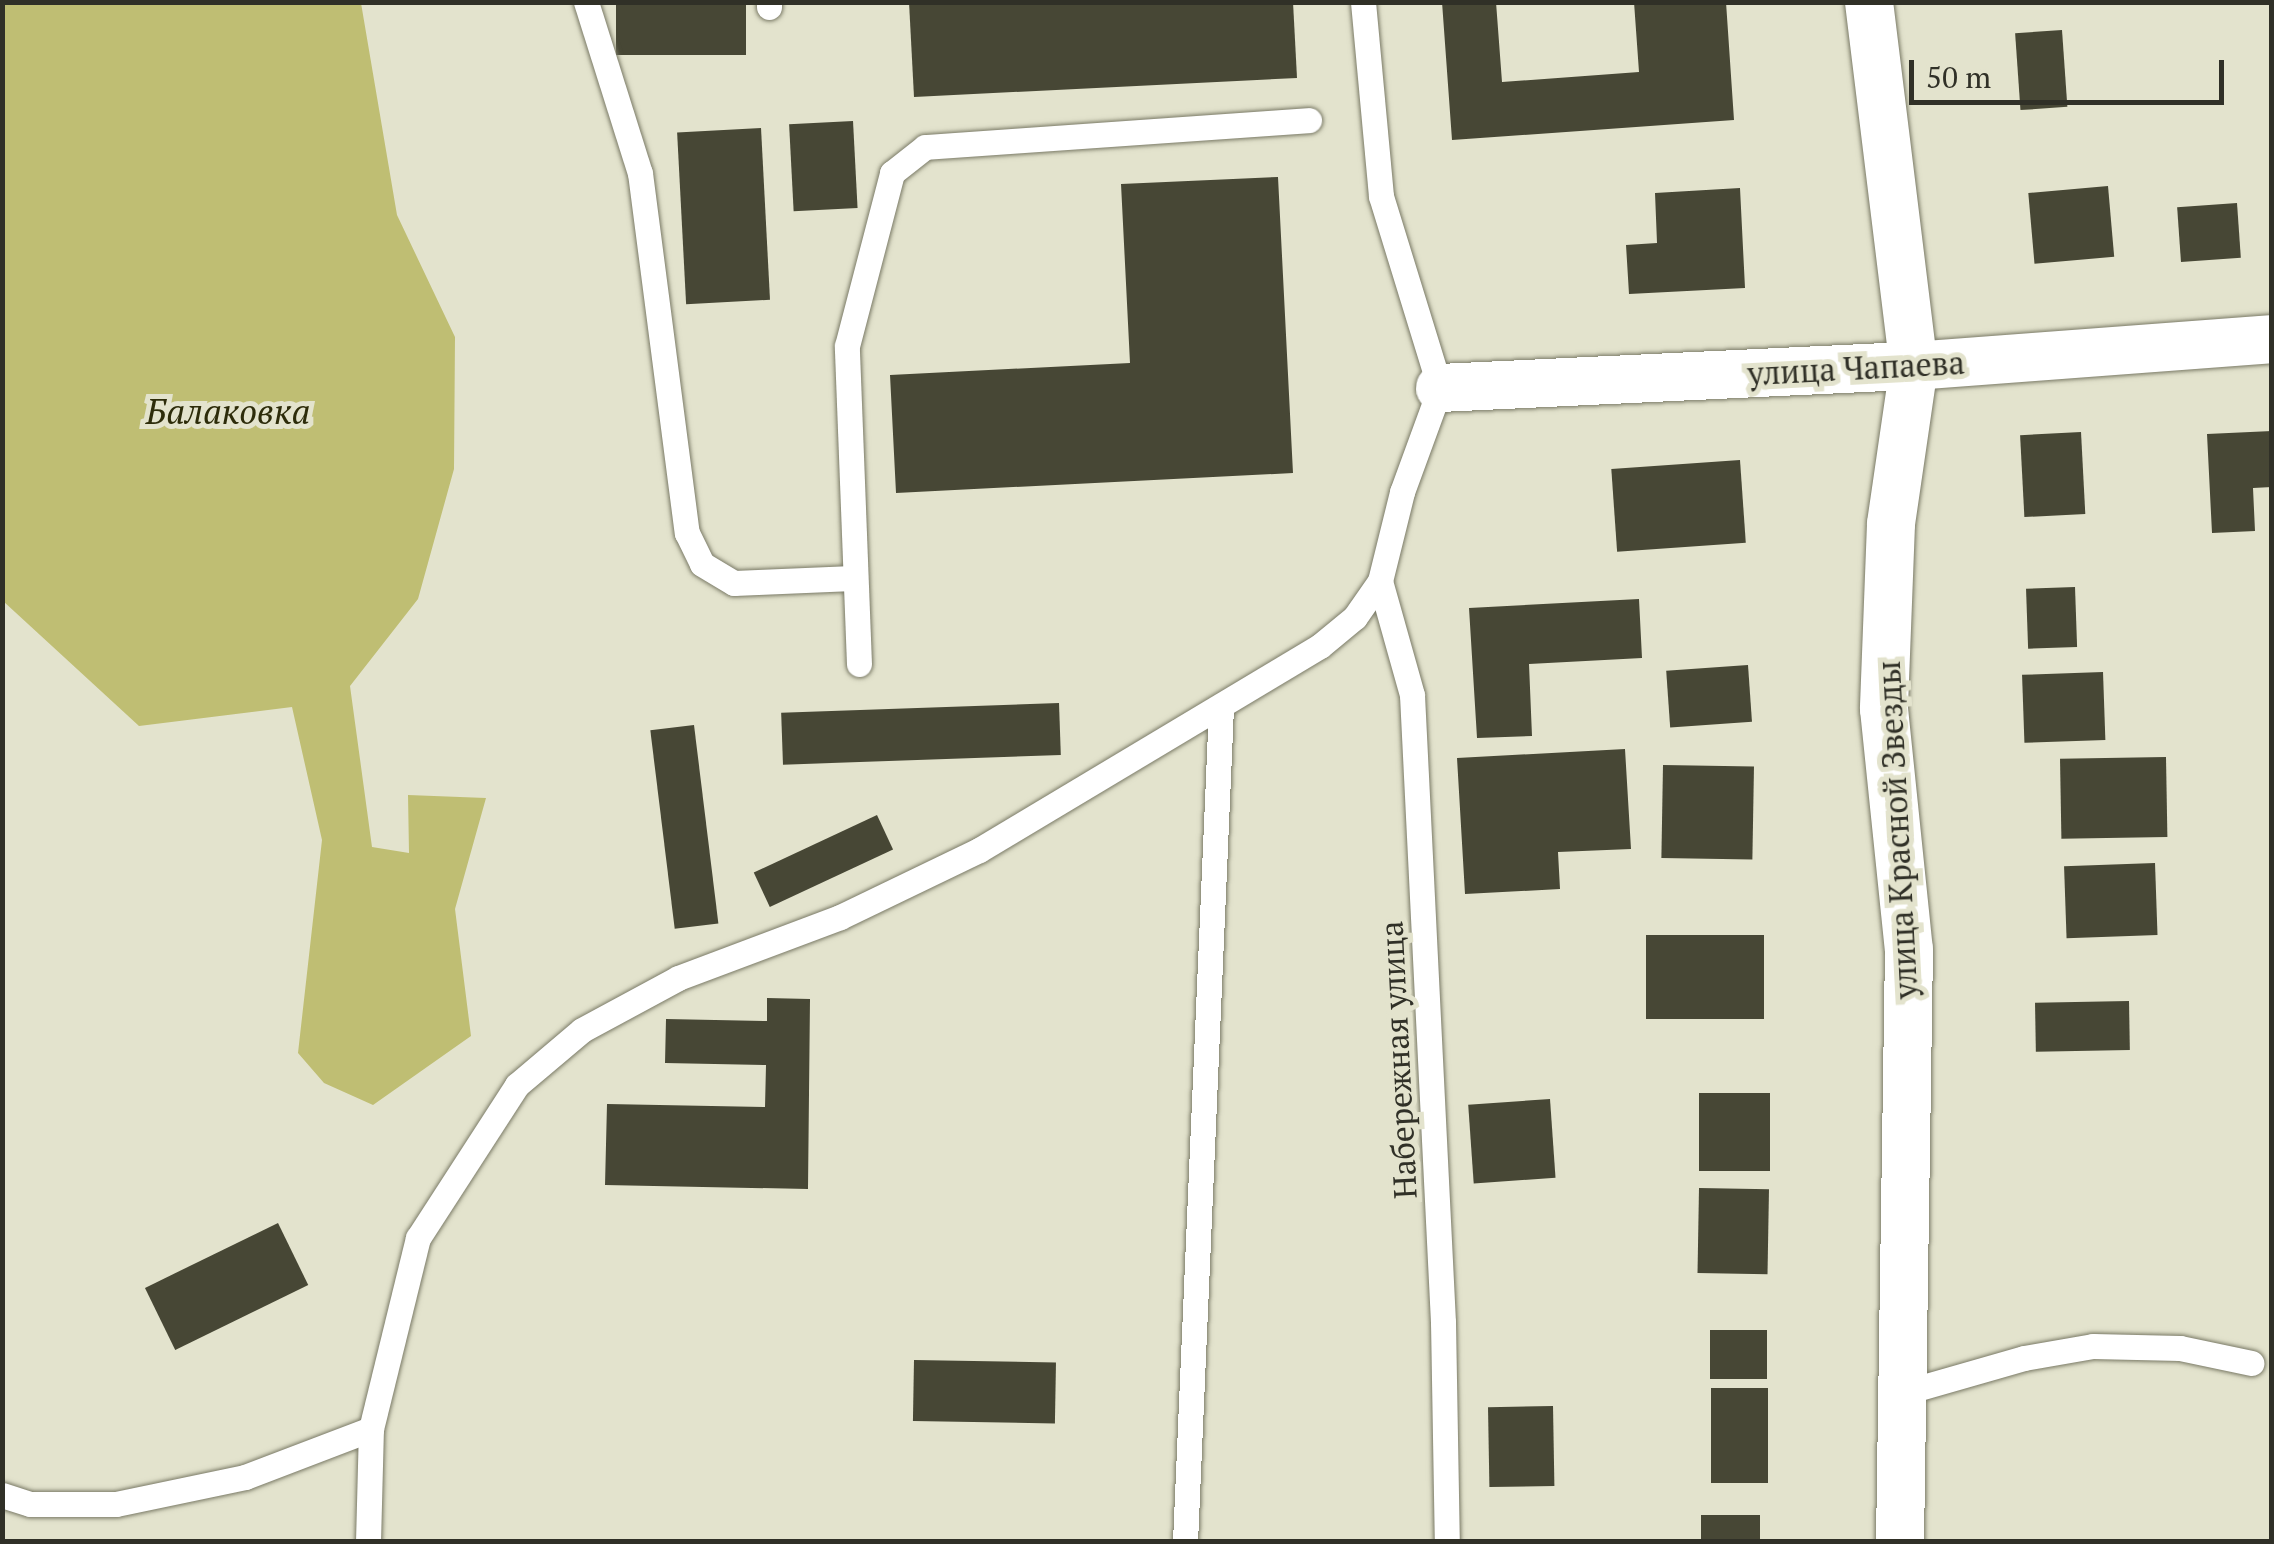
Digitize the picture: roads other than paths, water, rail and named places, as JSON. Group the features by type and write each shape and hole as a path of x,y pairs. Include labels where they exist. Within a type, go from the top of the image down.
{"street":[{"name":"улица Красной Звезды","path":"1869,2 1914,366 1891,524 1884,709 1909,949 1900,1542"},
{"name":"улица Чапаева","path":"1440,388 1914,366 2272,338"}],"lane":[{"path":"586,2 640,173 687,533 702,564 734,583 854,578"},
{"path":"368,1542 371,1429 418,1238 517,1085 582,1030 678,978 840,917 978,850 1320,646 1355,617 1380,581 1402,492 1440,388 1381,196 1363,2"},
{"path":"859,664 847,346 892,173 925,146 1309,120"},
{"name":"Набережная улица","path":"1380,581 1412,695 1444,1322 1447,1542"},
{"path":"1185,1542 1220,707"},
{"path":"1902,1393 2024,1358 2093,1346 2180,1348 2252,1363"},
{"path":"2,1494 30,1504 116,1504 245,1478 371,1429"}],"water":[{"name":"Балаковка","path":"2,3 361,3 397,215 455,337 454,469 418,599 350,686 372,847 409,853 408,795 486,798 455,909 471,1036 373,1105 324,1083 298,1053 322,840 292,707 139,726 3,601"}]}
